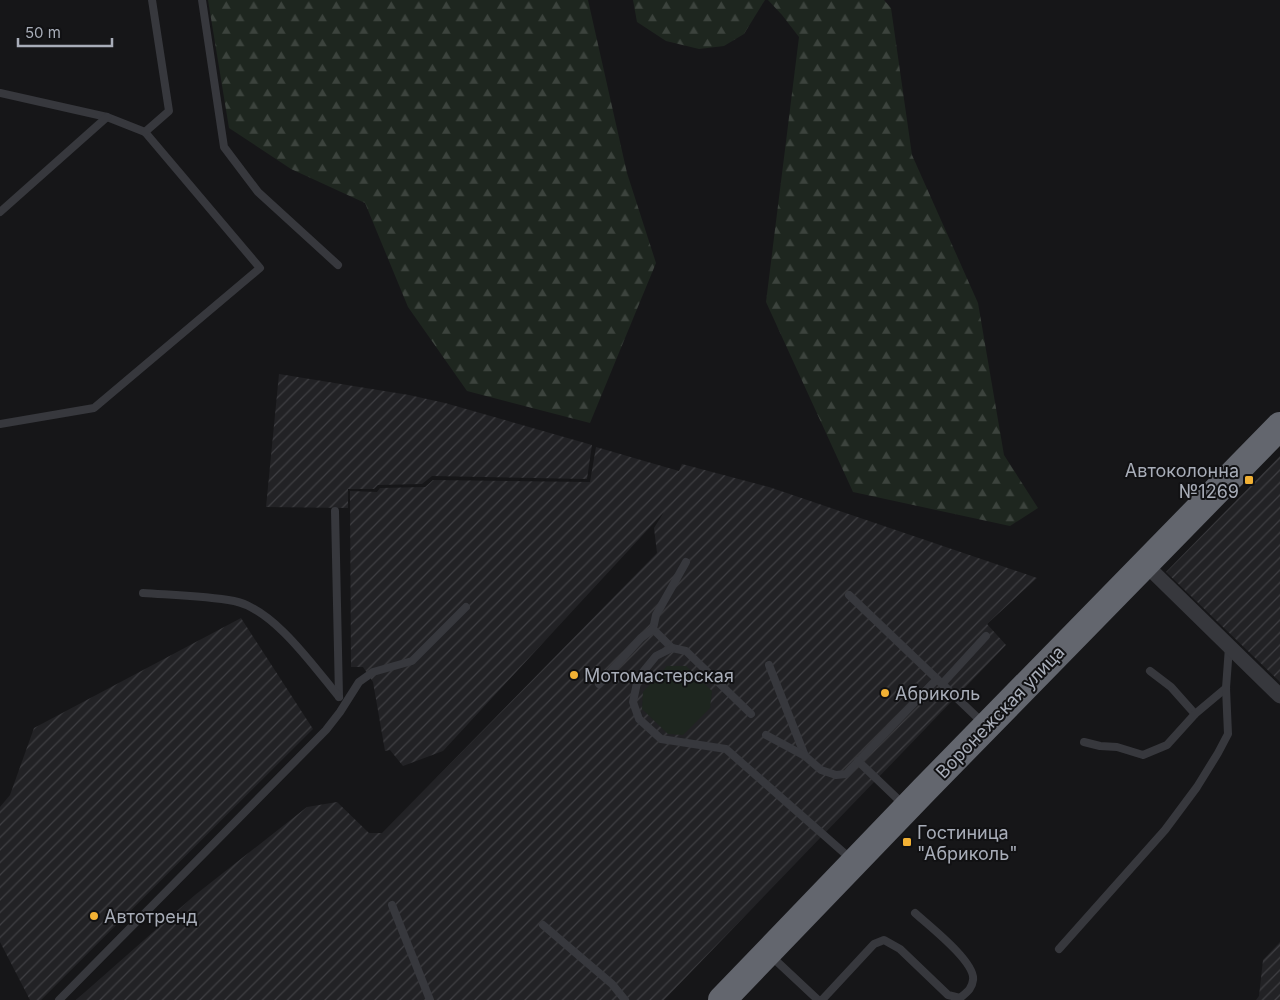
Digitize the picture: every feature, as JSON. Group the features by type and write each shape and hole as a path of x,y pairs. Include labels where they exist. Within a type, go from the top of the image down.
{"highway":[{"name":"Воронежская улица","path":"722,1000 986,726 1280,426"}],"street":[{"path":"1145,564 1280,696"}],"lane":[{"path":"145,132 168,111 152,0"},
{"path":"202,0 224,147 258,192 338,265"},
{"path":"0,93 107,118 145,132 260,268 94,408 0,424"},
{"path":"0,212 107,118"},
{"path":"335,510 340,712"},
{"path":"599,684 641,638 653,629 656,615 686,562"},
{"path":"143,593 235,601 251,607 264,615 299,648 340,697"},
{"path":"848,595 986,726"},
{"path":"59,1000 326,730 359,682 373,672 412,661 466,607"},
{"path":"653,629 672,648 686,651 752,714"},
{"path":"766,735 806,756 821,770 836,775 846,774 986,636"},
{"path":"1059,949 1165,830 1218,754 1228,734 1226,688 1229,646"},
{"path":"672,648 656,656 638,678 633,702 639,719 661,739 726,749 855,862"},
{"path":"769,665 806,756"},
{"path":"1150,671 1171,686 1195,714"},
{"path":"1084,742 1100,746 1117,747 1143,755 1167,745 1195,714 1226,688"},
{"path":"858,761 907,808"},
{"path":"392,905 430,1000"},
{"path":"822,1000 874,944 884,940 900,948 948,995 960,998 971,990 974,977 966,960 915,913"},
{"path":"543,925 612,984 626,1000"},
{"path":"768,953 818,1000"}],"shaded area":[{"path":"279,374 409,395 445,403 592,445 587,479 432,476 422,484 378,485 374,489 348,489 348,508 266,507"},
{"path":"596,447 679,471 682,464 769,487 1037,578 987,624 1006,645 664,1000 76,1000 195,895 307,807 337,802 369,833 382,833 657,553 654,528 664,512 443,751 403,766 390,750 385,751 373,682 363,667 351,667 350,491 377,492 380,488 425,487 433,480 590,482"},
{"path":"1280,456 1280,682 1166,572"},
{"path":"241,618 313,729 41,1000 30,1000 0,942 0,807 10,795 34,728"},
{"path":"1280,942 1280,1000 1256,1000 1259,996 1263,960"}],"green space":[{"path":"208,0 588,0 627,173 656,263 590,423 467,391 408,307 365,203 291,169 229,128"},
{"path":"633,0 765,0 744,34 724,46 699,49 666,41 637,22"},
{"path":"768,0 884,0 891,8 912,155 978,303 1004,455 1038,508 1010,526 853,492 766,302 799,37"},
{"path":"667,666 686,666 712,691 710,708 683,735 668,734 642,709 643,692"}],"place":[{"name":"Автоколонна №1269","path":"1249,480"},
{"name":"Мотомастерская","path":"574,675"},
{"name":"Абриколь","path":"885,693"},
{"name":"Гостиница \"Абриколь\"","path":"907,842"},
{"name":"Автотренд","path":"94,916"}]}
